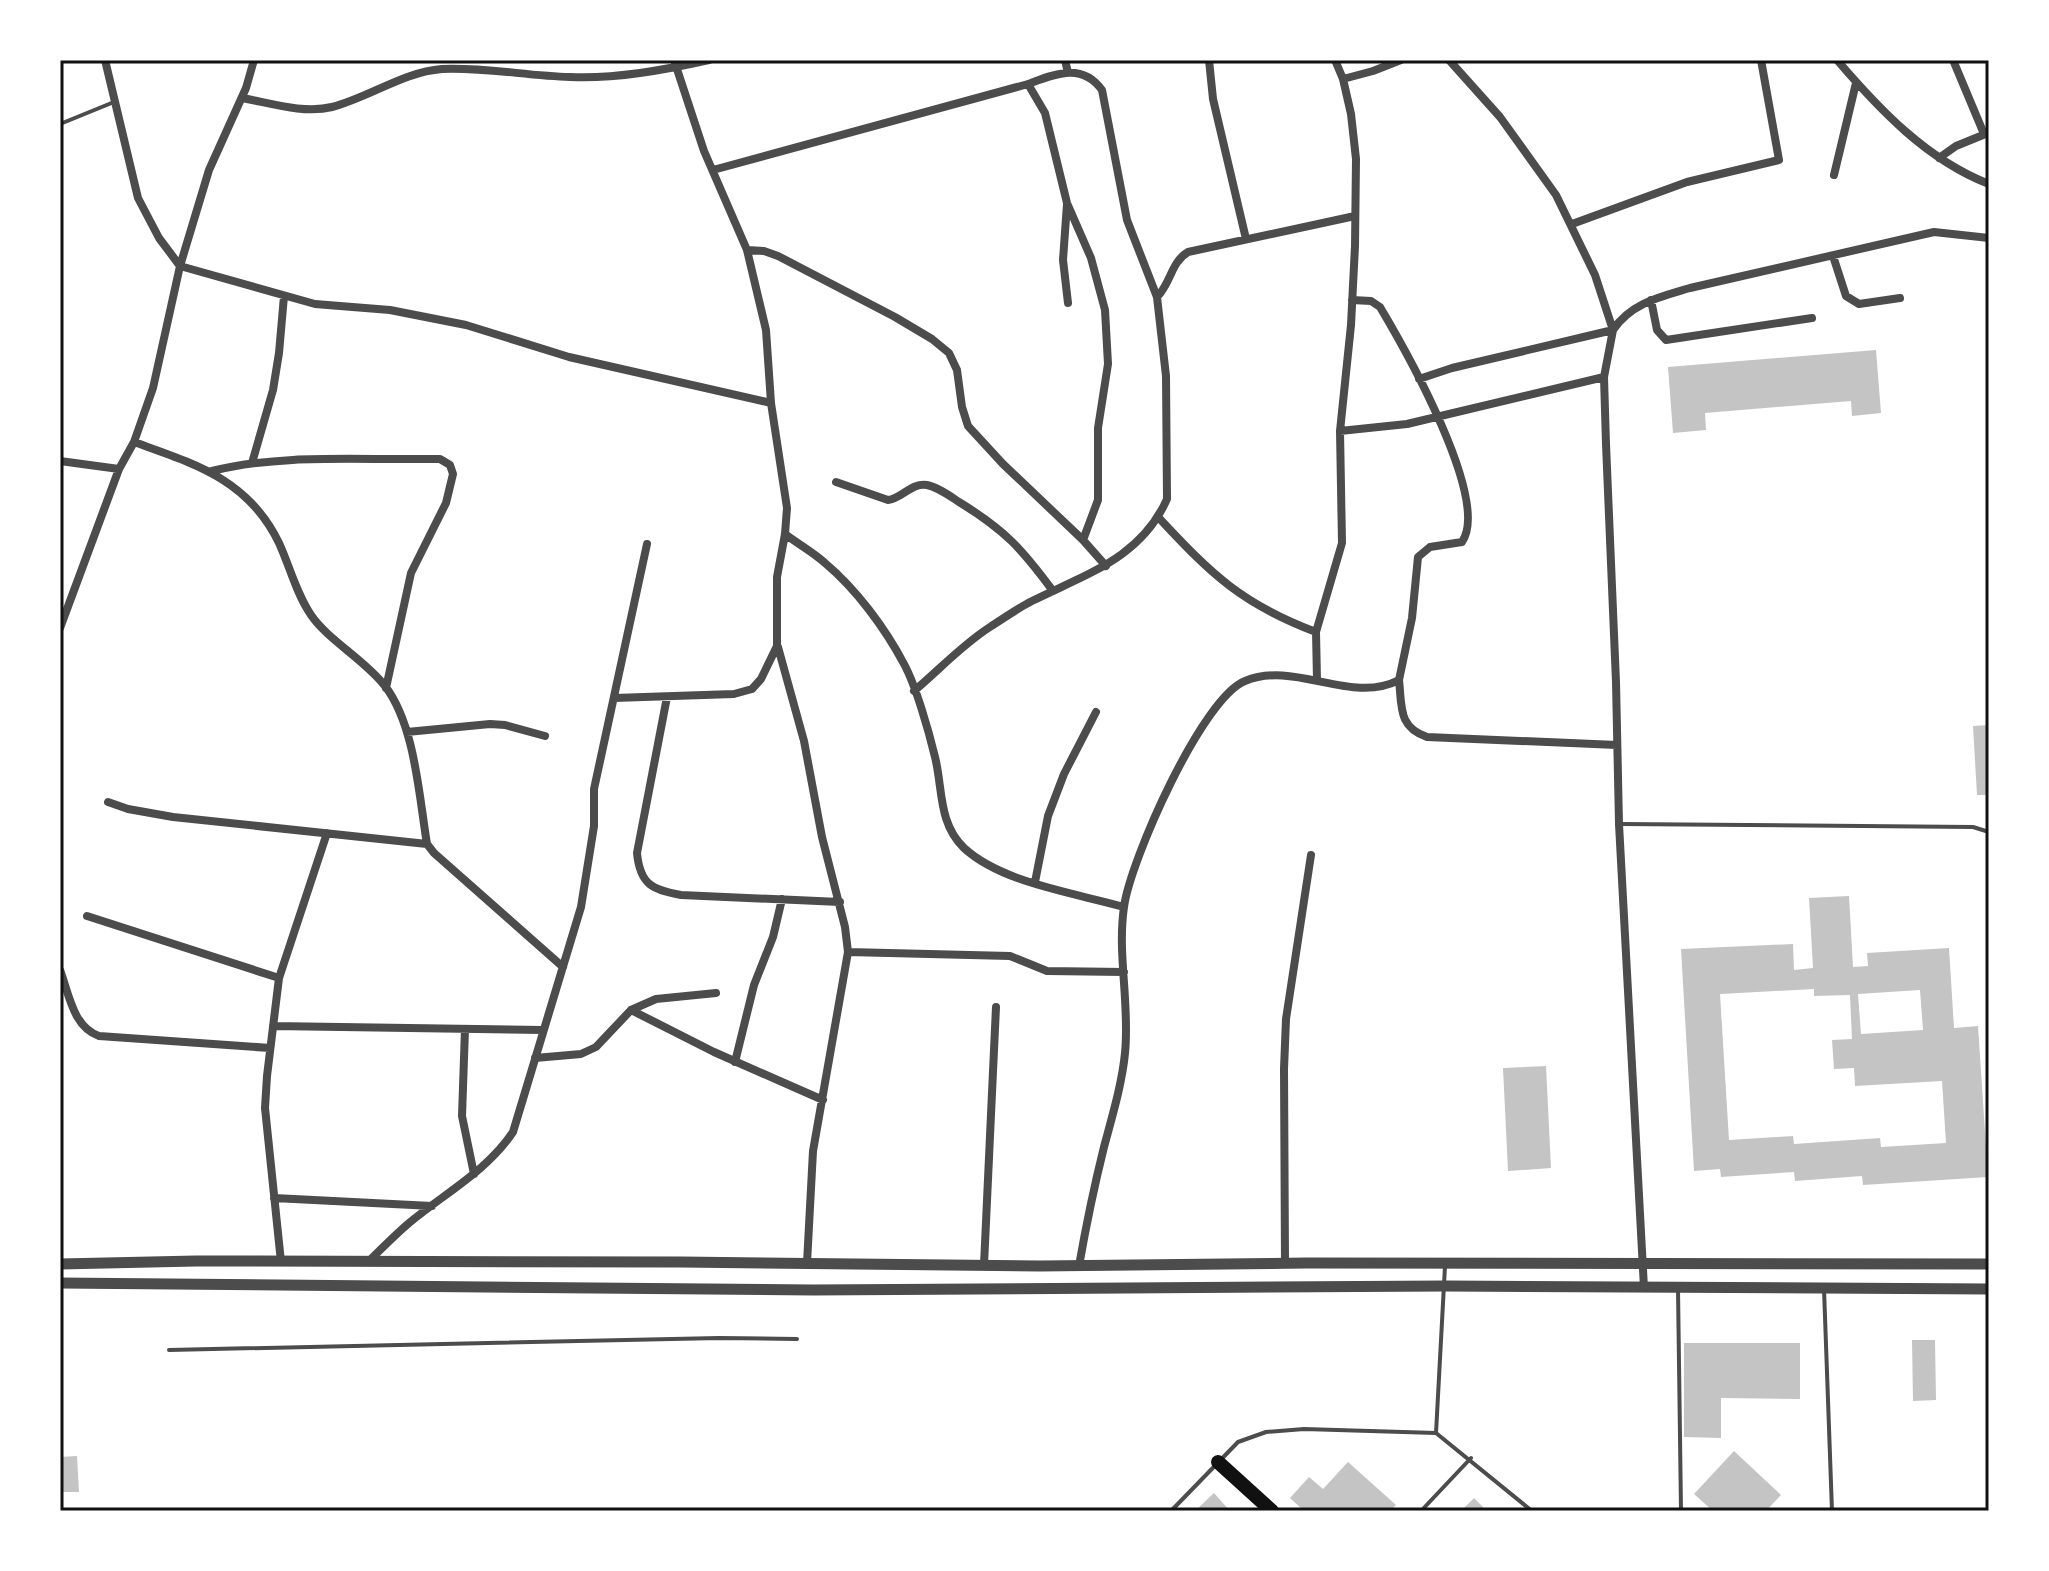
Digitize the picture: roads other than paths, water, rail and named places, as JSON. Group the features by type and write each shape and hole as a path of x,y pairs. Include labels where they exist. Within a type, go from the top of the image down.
{"main road":[{"path":"1218,1462 1272,1511"}],"street":[{"path":"105,60 138,198 159,238 180,266 315,304 390,310 466,325 613,368 771,403"},
{"path":"60,628 119,469 134,442 153,388 180,266 209,170 242,98 254,60"},
{"path":"242,98 313,109 331,107 415,74 439,69 606,77 709,60"},
{"path":"1065,60 1068,73"},
{"path":"1209,60 1213,99 1246,239"},
{"path":"1317,680 1316,632 1342,543 1340,431 1352,300 1355,216 1356,159 1351,114 1335,60"},
{"path":"1343,79 1401,60"},
{"path":"1449,60 1531,157 1572,224 1595,275 1613,330"},
{"path":"1572,224 1687,182 1779,160 1761,60"},
{"path":"1837,60 1896,122 1939,158 1966,176 1989,184"},
{"path":"1939,158 1956,146 1987,133 1953,60"},
{"path":"675,64 713,170 747,250 766,330 771,403 787,508 777,577 777,646 804,741 848,952 813,1151 807,1263"},
{"path":"713,170 1056,74 1093,78 1102,90 1127,220 1157,297 1166,376 1167,499 1159,518 1139,542 1106,566 1053,591 986,630 914,691"},
{"path":"1834,175 1856,83"},
{"path":"1028,84 1045,113 1067,203 1091,258 1105,310 1108,364 1098,428 1098,500 1083,540"},
{"path":"1067,203 1063,260 1068,303"},
{"path":"1157,297 1165,289 1174,265 1188,252 1355,216"},
{"path":"1644,1288 1619,824 1604,377 1613,330 1629,310 1690,288 1934,232 1989,238"},
{"path":"747,250 778,256 895,317 949,353 957,370 968,426 1106,566"},
{"path":"1833,256 1846,296 1859,304 1900,298"},
{"path":"252,463 273,390 284,296"},
{"path":"1352,300 1371,301 1380,307 1419,379 1438,415 1464,491 1470,523 1468,534 1462,542 1430,547 1418,557 1412,618 1399,680 1403,715 1408,727 1427,737 1617,745"},
{"path":"1651,300 1657,330 1666,340 1812,318"},
{"path":"1419,379 1452,368 1613,330"},
{"path":"1340,431 1407,424 1604,377"},
{"path":"134,442 212,471 246,497 263,516 312,617 361,660 386,688 401,714 427,844 476,892 563,967"},
{"path":"212,471 252,463 440,459 450,465 453,474 446,503 411,573 386,688"},
{"path":"60,461 119,469"},
{"path":"836,482 888,500 896,499 919,485 939,490 993,523 1023,550 1053,591"},
{"path":"1159,518 1228,587 1257,607 1316,632"},
{"path":"785,534 824,562 854,591 905,665 935,757 946,822 954,836 984,862 1035,882 1124,907"},
{"path":"367,1262 410,1222 474,1174 502,1148 513,1132 581,907 594,826 594,789 647,544"},
{"path":"614,698 734,694 752,689 761,679 777,646"},
{"path":"1079,1266 1088,1211 1125,1054 1124,907 1134,872 1186,752 1224,697 1244,681 1292,676 1370,688 1388,686 1399,680"},
{"path":"667,697 637,853 639,869 649,885 660,891 681,895 840,902"},
{"path":"1035,882 1048,816 1064,774 1096,712"},
{"path":"407,732 490,724 545,736"},
{"path":"108,802 173,817 427,844"},
{"path":"281,1262 265,1108 270,1048 279,978 327,833"},
{"path":"1285,1263 1286,1019 1311,855"},
{"path":"735,1062 754,985 773,937 782,899"},
{"path":"87,916 279,978"},
{"path":"848,952 1010,956 1047,971 1124,972"},
{"path":"60,970 82,1027 99,1036 270,1048"},
{"path":"535,1058 581,1054 596,1047 631,1010 656,999 716,993"},
{"path":"984,1265 996,1007"},
{"path":"631,1010 735,1062 823,1100"},
{"path":"273,1026 543,1030"},
{"path":"465,1029 462,1116 474,1174"},
{"path":"274,1198 433,1206"},
{"path":"60,1264 1989,1264"},
{"path":"60,1283 813,1290 1446,1286 1989,1289"}],"lane":[{"path":"60,124 116,101"},
{"path":"1619,824 1973,827 1989,832"},
{"path":"1436,1433 1445,1264"},
{"path":"1824,1287 1832,1511"},
{"path":"1678,1288 1681,1511"},
{"path":"169,1350 797,1339"},
{"path":"1171,1511 1238,1442 1266,1432 1304,1429 1436,1433 1471,1458 1532,1511"},
{"path":"1421,1511 1471,1458"}]}
